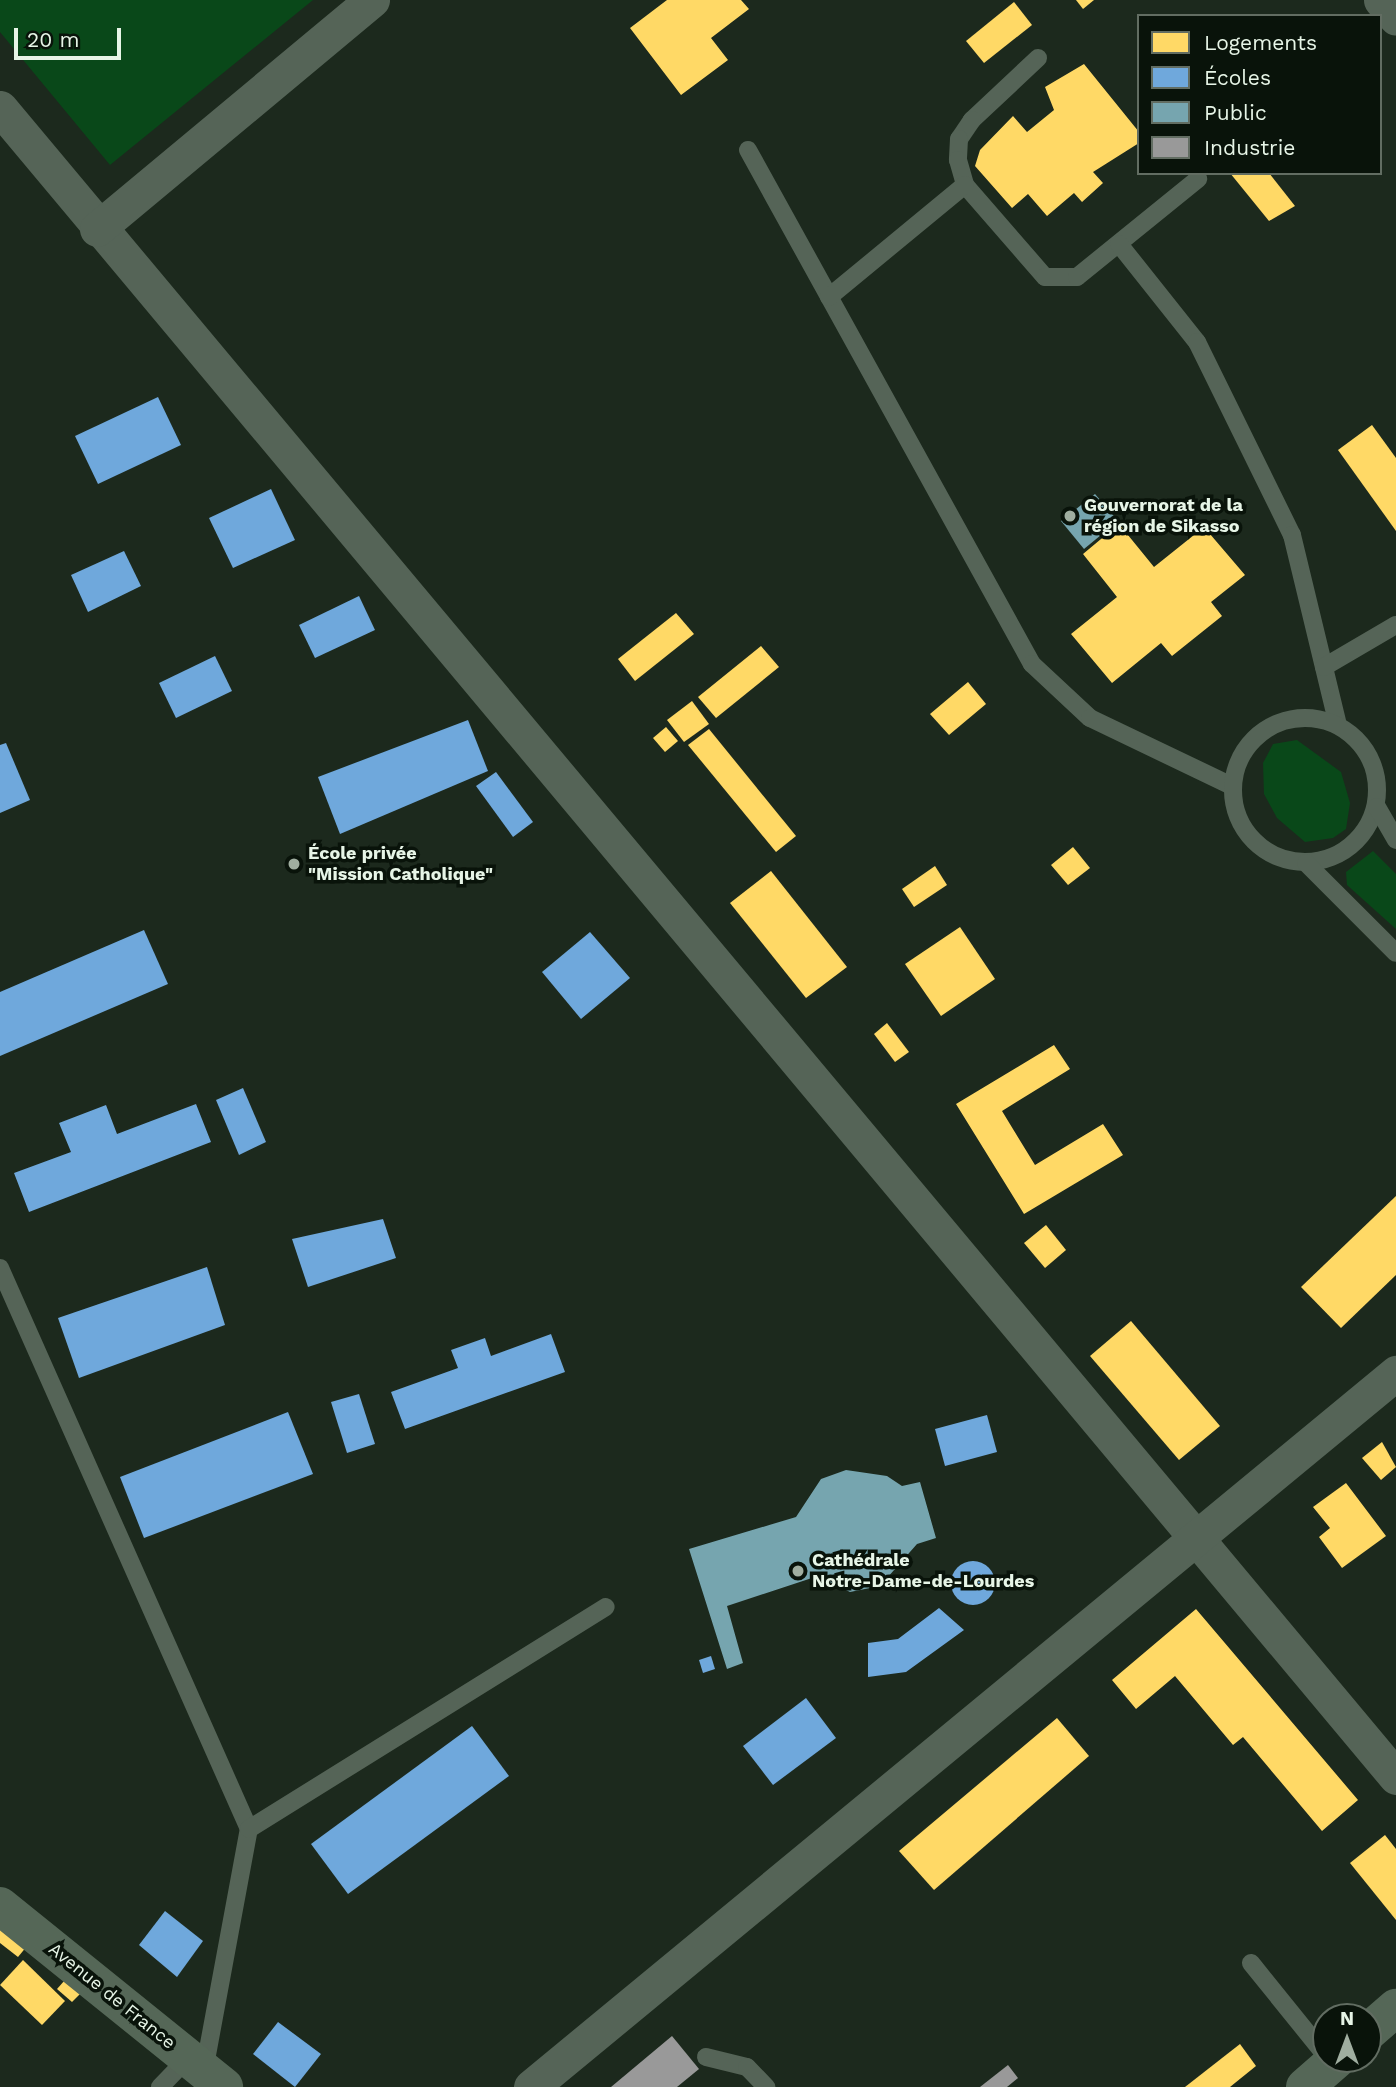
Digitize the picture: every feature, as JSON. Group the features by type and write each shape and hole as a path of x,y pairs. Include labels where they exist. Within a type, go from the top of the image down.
{"main road":[{"name":"Avenue de France","path":"0,1906 206,2072"},
{"path":"1382,2020 1396,2008"}],"street":[{"path":"97,229 372,0"},
{"path":"1381,0 1396,18"},
{"path":"0,108 97,229 1396,1777"},
{"path":"531,2087 1396,1373"}],"lane":[{"path":"1038,58 959,139 965,185 1045,277 1077,277 1198,179"},
{"path":"748,150 1032,664 1090,718 1232,786"},
{"path":"830,297 965,185"},
{"path":"1119,244 1197,342 1292,535 1338,725 1371,759 1377,807 1396,840"},
{"path":"1324,667 1396,625"},
{"path":"1338,725 1291,719 1268,728 1250,742 1232,786 1234,810 1261,849 1306,863 1396,953"},
{"path":"1306,863 1351,846 1377,807"},
{"path":"0,1268 249,1829 206,2072 160,2087"},
{"path":"249,1829 606,1607"},
{"path":"1251,1963 1312,2046"},
{"path":"706,2057 747,2067 766,2087"}],"green space":[{"path":"0,0 313,0 110,165 0,32"},
{"path":"1297,740 1341,772 1350,803 1346,829 1333,838 1305,842 1277,818 1264,794 1263,763 1273,744"},
{"path":"1373,851 1396,874 1396,929 1347,885 1346,872"}],"building: Logements":[{"path":"667,0 741,0 749,9 711,38 728,60 681,95 630,28"},
{"path":"1076,0 1094,0 1083,9"},
{"path":"1014,2 1032,25 984,63 966,41"},
{"path":"1084,64 1137,130 1137,144 1093,172 1103,183 1082,202 1074,193 1047,216 1028,194 1012,208 975,166 980,150 1013,116 1027,132 1054,110 1045,87"},
{"path":"1232,175 1271,175 1295,206 1269,221"},
{"path":"1372,425 1396,458 1396,531 1338,450"},
{"path":"1119,524 1154,567 1204,527 1245,575 1211,602 1222,616 1172,656 1161,643 1112,683 1071,634 1117,597 1083,554"},
{"path":"676,613 694,634 635,681 618,659"},
{"path":"761,646 779,667 716,718 698,697"},
{"path":"968,682 986,704 949,735 930,714"},
{"path":"692,701 709,724 684,742 667,720"},
{"path":"666,727 678,741 665,752 653,738"},
{"path":"709,729 796,836 776,852 688,745"},
{"path":"1073,847 1090,868 1068,885 1051,865"},
{"path":"935,866 947,885 914,907 902,889"},
{"path":"771,871 847,967 806,998 730,903"},
{"path":"960,927 995,979 941,1016 905,964"},
{"path":"887,1023 909,1052 895,1062 874,1034"},
{"path":"1054,1045 1070,1069 1002,1111 1035,1165 1103,1124 1123,1155 1024,1214 956,1104"},
{"path":"1396,1196 1396,1275 1341,1328 1301,1287"},
{"path":"1046,1225 1066,1250 1045,1268 1024,1243"},
{"path":"1131,1321 1220,1426 1179,1460 1090,1356"},
{"path":"1382,1442 1396,1467 1381,1480 1362,1458"},
{"path":"1346,1483 1386,1536 1342,1568 1319,1537 1330,1528 1313,1507"},
{"path":"1196,1609 1358,1800 1322,1831 1243,1737 1233,1745 1175,1676 1136,1709 1112,1680"},
{"path":"1057,1718 1089,1756 934,1890 899,1851"},
{"path":"1385,1835 1396,1849 1396,1920 1350,1863"},
{"path":"0,1914 32,1940 18,1957 0,1943"},
{"path":"23,1960 65,2001 42,2025 0,1985"},
{"path":"65,1980 80,1994 72,2002 57,1989"},
{"path":"1240,2044 1256,2066 1230,2087 1185,2087"}],"building: Écoles":[{"path":"158,397 181,445 98,484 75,436"},
{"path":"271,489 295,540 233,568 209,518"},
{"path":"124,551 141,586 88,612 71,575"},
{"path":"359,596 375,630 315,658 299,625"},
{"path":"215,656 232,691 176,718 159,683"},
{"path":"468,720 488,771 340,834 318,777"},
{"path":"6,743 30,800 0,813 0,745"},
{"path":"496,772 533,822 513,837 476,786"},
{"path":"144,930 168,984 0,1056 0,992"},
{"path":"590,932 630,978 581,1019 542,972"},
{"path":"243,1088 266,1142 239,1155 216,1100"},
{"path":"196,1104 211,1142 29,1212 14,1173 71,1152 59,1123 106,1105 117,1134"},
{"path":"383,1219 396,1258 308,1287 292,1239"},
{"path":"207,1267 225,1325 79,1378 58,1318"},
{"path":"551,1334 565,1372 405,1429 391,1392 458,1368 451,1350 485,1338 491,1356"},
{"path":"359,1394 375,1444 347,1453 331,1402"},
{"path":"288,1412 313,1474 144,1538 120,1477"},
{"path":"987,1415 997,1452 945,1466 935,1429"},
{"path":"973,1561 989,1567 995,1583 989,1599 973,1605 957,1599 951,1583 957,1567"},
{"path":"939,1608 964,1630 906,1672 868,1677 868,1643 898,1639"},
{"path":"711,1656 715,1669 703,1673 699,1660"},
{"path":"806,1698 836,1738 773,1785 743,1746"},
{"path":"472,1726 509,1776 348,1894 311,1844"},
{"path":"165,1911 203,1941 177,1977 139,1945"},
{"path":"278,2022 321,2054 295,2087 253,2054"}],"building: Public":[{"path":"1095,494 1118,521 1084,549 1061,521"},
{"name":"Cathédrale Notre-Dame-de-Lourdes","path":"846,1470 887,1476 902,1486 920,1482 936,1538 917,1544 880,1586 850,1592 818,1576 727,1606 743,1663 727,1669 689,1549 796,1517 821,1479"}],"building: Industrie":[{"path":"672,2036 699,2069 677,2087 611,2087"},
{"path":"1008,2065 1018,2078 1007,2087 980,2087"}],"place":[{"name":"Gouvernorat de la région de Sikasso","path":"1070,516"},
{"name":"École privée \"Mission Catholique\"","path":"294,864"},
{"name":"Cathédrale Notre-Dame-de-Lourdes","path":"798,1571"}]}
